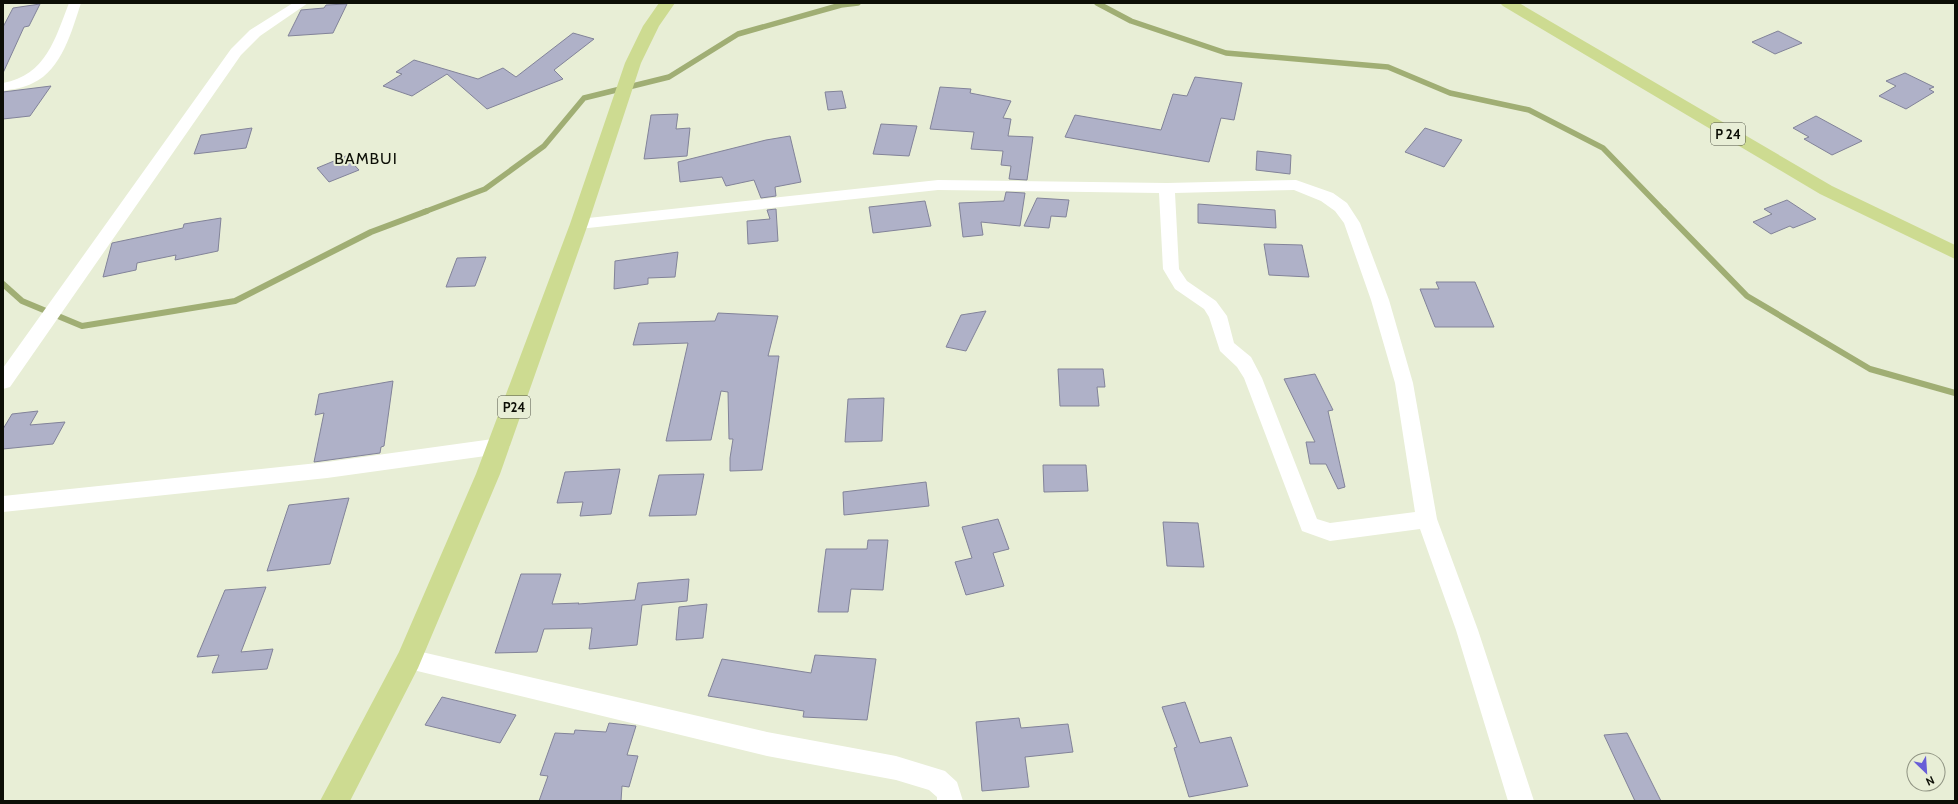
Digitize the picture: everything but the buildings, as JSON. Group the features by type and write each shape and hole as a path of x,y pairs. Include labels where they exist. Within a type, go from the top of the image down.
{"main road":[{"name":"P24","path":"334,801 409,658 500,446 579,224 633,63 651,26 667,3"},
{"name":"P 24","path":"1508,3 1826,190 1955,252"}],"street":[{"path":"3,87 29,80 43,70 56,47 76,3"},
{"path":"3,382 236,52 255,33 302,3"},
{"path":"579,224 938,185 1168,188 1296,185 1327,197 1341,207 1352,223 1380,300 1404,383 1427,519 1467,630 1521,801"},
{"path":"1168,188 1171,269 1181,285 1210,305 1218,316 1226,346 1244,362 1254,378 1309,525 1330,532 1427,519"},
{"path":"3,504 327,470 500,446"},
{"path":"409,658 767,744 896,768 936,780 948,791 950,801"}],"waterway":[{"path":"424,212 485,189 544,146 584,98 669,77 738,34 841,5 858,3"},
{"path":"1097,3 1131,21 1226,53 1388,67 1450,93 1529,110 1603,148 1665,212"},
{"path":"3,284 22,301 82,326 235,301 371,232 427,211"},
{"path":"1664,211 1747,296 1870,369 1955,393"}],"district":[{"name":"BAMBUI","path":"366,158"}]}
